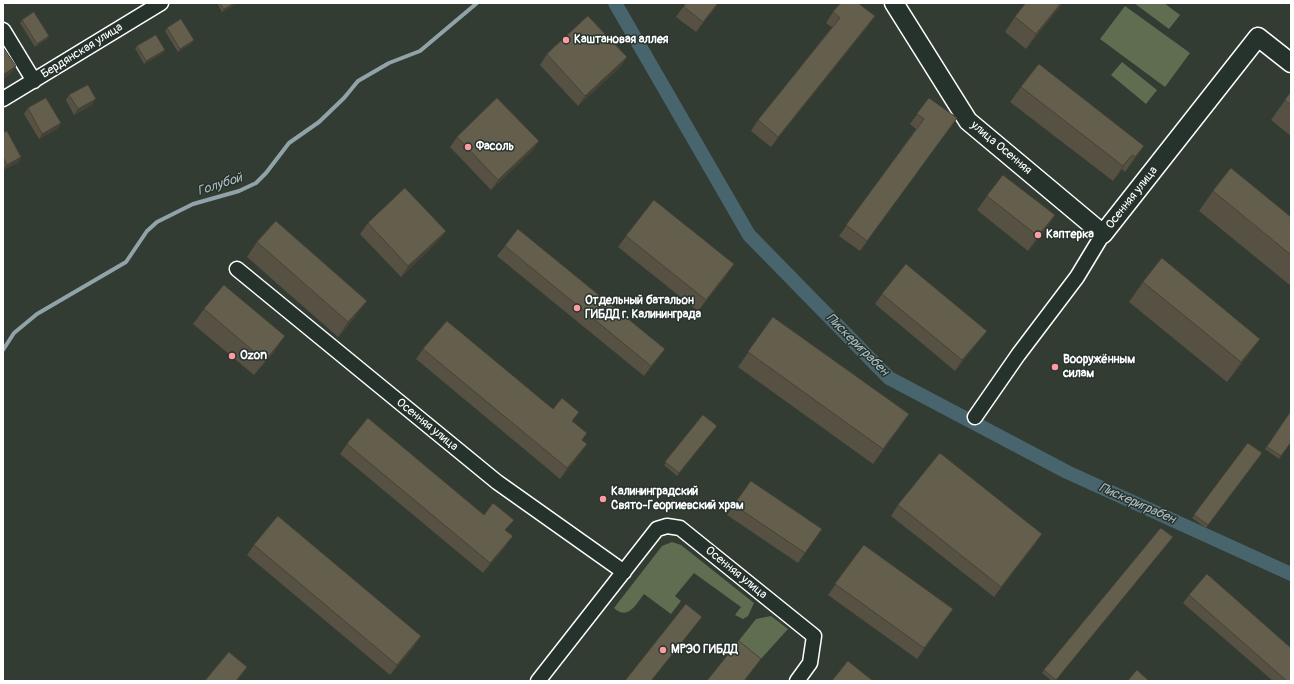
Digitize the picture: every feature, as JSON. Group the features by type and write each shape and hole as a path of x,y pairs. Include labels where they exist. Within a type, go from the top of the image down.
{"street":[{"name":"Бердянская улица","path":"3,99 34,81 141,8 161,3"},
{"name":"улица Осенняя","path":"894,3 968,121 1103,234"},
{"path":"3,30 34,81"},
{"name":"Осенняя улица","path":"976,417 1018,355 1077,277 1103,234 1258,37 1291,63"},
{"name":"Осенняя улица","path":"237,269 497,482 624,572"},
{"name":"Осенняя улица","path":"538,681 657,529 667,526 680,528 814,636 810,664 797,681"}],"green space":[{"path":"1134,3 1164,3 1180,15 1169,29"},
{"path":"1125,6 1190,53 1165,87 1100,39"},
{"path":"1122,62 1157,90 1146,104 1111,75"},
{"path":"672,542 681,545 754,603 748,616 743,619 735,615 741,607 694,573 675,596 681,601 671,614 644,594 635,606 628,612 619,612 614,608 662,546"},
{"path":"771,616 788,629 759,661 737,643 756,619"}],"building":[{"path":"220,3 235,3 224,9"},
{"path":"686,3 718,3 703,22 684,7"},
{"path":"841,3 858,3 875,16 778,137 758,120 840,18 833,12"},
{"path":"1026,3 1061,3 1036,34 1015,17"},
{"path":"34,12 49,36 37,44 22,20"},
{"path":"588,16 627,57 585,96 547,54"},
{"path":"181,19 194,40 180,49 167,28"},
{"path":"156,35 165,50 146,61 137,46"},
{"path":"3,47 16,66 3,75"},
{"path":"1039,64 1144,146 1135,157 1132,155 1123,166 1021,87"},
{"path":"88,85 96,99 78,109 69,95"},
{"path":"1291,92 1291,105 1285,100"},
{"path":"46,98 61,123 42,134 28,108"},
{"path":"497,98 539,141 498,180 457,137"},
{"path":"929,98 957,118 867,241 846,225 924,119 917,114"},
{"path":"7,131 21,157 7,165 3,157 3,133"},
{"path":"1231,168 1291,217 1291,255 1213,191"},
{"path":"1003,175 1055,215 1038,236 987,196"},
{"path":"405,188 446,231 408,266 368,223"},
{"path":"654,200 734,264 706,300 626,236"},
{"path":"276,221 367,301 348,322 257,242"},
{"path":"518,229 665,349 651,366 505,246"},
{"path":"1162,258 1260,339 1241,362 1143,282"},
{"path":"906,264 987,331 962,360 882,294"},
{"path":"224,285 285,336 265,361 204,309"},
{"path":"773,317 909,414 883,449 748,352"},
{"path":"447,321 553,409 562,398 579,412 572,421 587,433 582,440 587,444 567,468 423,349"},
{"path":"1291,411 1291,442 1281,456 1267,447"},
{"path":"703,415 717,426 679,473 665,462"},
{"path":"368,418 484,515 493,503 514,520 505,530 513,536 490,563 347,444"},
{"path":"1248,443 1262,453 1208,525 1194,515"},
{"path":"940,453 1042,534 1001,587 898,505"},
{"path":"751,481 822,529 805,553 734,505"},
{"path":"278,516 421,636 397,665 254,545"},
{"path":"1161,528 1173,537 1056,680 1044,670"},
{"path":"864,545 953,609 924,648 835,584"},
{"path":"1207,574 1291,648 1291,681 1287,681 1189,595"},
{"name":"МРЭО ГИБДД","path":"686,604 702,617 651,681 625,681"},
{"path":"739,641 761,659 744,681 707,681"},
{"path":"229,652 247,667 236,681 205,681"},
{"path":"848,661 873,681 832,681"},
{"path":"1137,670 1149,681 1128,681"}],"waterway":[{"name":"Голубой","path":"3,350 14,333 37,314 126,262 147,231 157,222 193,204 239,191 256,183 266,173 289,143 319,122 344,98 358,81 389,63 420,51 477,3"},
{"name":"Пискериграбен","path":"615,3 749,235 889,378 1067,472 1291,574"}],"place":[{"name":"Каштановая аллея","path":"566,40"},
{"name":"Фасоль","path":"468,147"},
{"name":"Каптерка","path":"1038,235"},
{"name":"Отдельный батальон ГИБДД г. Калининграда","path":"577,308"},
{"name":"Ozon","path":"232,356"},
{"name":"Вооружённым силам","path":"1055,367"},
{"name":"Калининградский Свято-Георгиевский храм","path":"603,499"},
{"name":"МРЭО ГИБДД","path":"663,650"}]}
